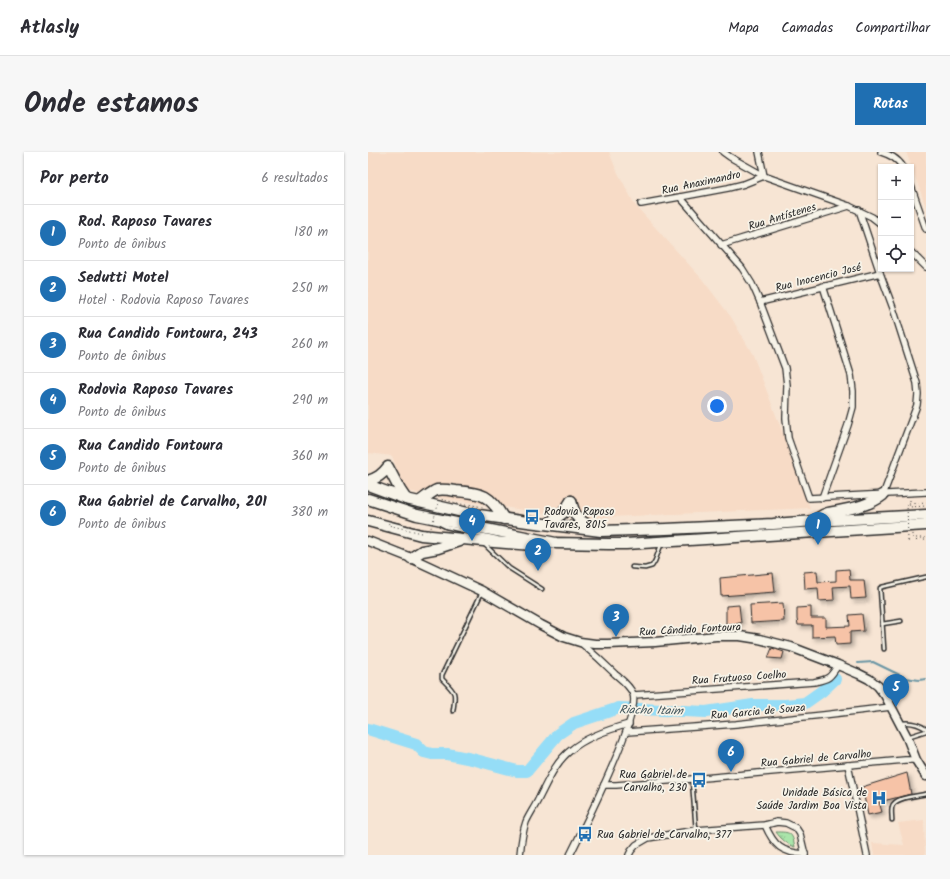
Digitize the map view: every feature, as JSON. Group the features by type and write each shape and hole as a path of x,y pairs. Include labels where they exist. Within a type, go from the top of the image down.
{"highway":[{"path":"368,480 380,476 388,467 406,499"},
{"path":"368,485 406,499 472,514 601,531 666,530 926,516"},
{"path":"419,502 437,490 443,489 466,492 481,495 492,502 498,507 504,519"},
{"path":"815,521 823,515 868,504 883,495"},
{"path":"368,499 417,515 556,542 608,544 663,542 926,525"},
{"path":"548,524 563,513 571,501 575,514 579,520 601,531"},
{"path":"368,521 422,535 463,540 533,545 556,542"},
{"path":"411,558 422,551 438,548 463,540"}],"main road":[{"name":"Rua Cândido Fontoura","path":"368,541 411,558 482,591 541,625 580,642 608,644 655,642 716,636 740,636 791,647 860,674 878,686 885,695 907,737 916,760 926,776"}],"street":[{"path":"723,152 764,176 859,210 878,222"},
{"path":"759,152 764,176"},
{"path":"881,152 898,160 901,164"},
{"name":"Rua Anaximandro","path":"641,204 728,188 744,184 764,176"},
{"path":"914,195 926,230"},
{"path":"680,197 742,268 752,284 760,302 785,368 787,385 786,418 788,438 810,498 926,492"},
{"name":"Rua Antístenes","path":"721,245 849,206"},
{"path":"859,210 896,316 917,383 918,394 917,405 883,495"},
{"path":"914,255 926,267"},
{"name":"Rua Inocencio José","path":"760,302 880,273"},
{"path":"822,498 848,425 853,406 851,375 823,286"},
{"path":"571,855 627,732 634,702 634,695 627,685 580,642"},
{"name":"Rua Frutuoso Coelho","path":"634,695 814,682 826,680 838,665"},
{"name":"Rua Garcia de Souza","path":"627,732 736,724 891,707"},
{"path":"520,855 526,822 551,774 569,750 596,735 629,724"},
{"name":"Rua Gabriel de Carvalho","path":"604,785 916,760"},
{"path":"848,765 867,855"},
{"path":"629,855 636,845 648,838 696,830 765,825 777,822 786,823 796,828 800,834 805,854 795,854 777,846 765,825"}],"lane":[{"path":"417,515 446,526 498,538"},
{"path":"505,539 533,545"},
{"path":"480,541 509,568 542,589"},
{"path":"632,567 645,568 652,566 663,542"},
{"path":"884,649 880,588 924,577"},
{"path":"453,712 456,696 453,690 442,679 442,675 482,591"},
{"path":"882,624 901,621"},
{"path":"900,723 913,723 920,725 926,730 907,737"},
{"path":"692,779 696,830"},
{"path":"892,820 891,807 894,802 898,799 926,794"}],"path":[{"path":"909,493 910,507 926,506"},
{"path":"422,533 388,525 390,521 430,531 440,499 482,509 483,507 467,504"},
{"path":"926,502 907,503 908,541 926,540"},
{"path":"912,526 912,538 926,538"}],"shaded area":[{"path":"368,152 609,152 616,169 635,205 702,279 731,317 753,355 810,508 588,518 428,496 405,490 392,456 368,453"},
{"path":"906,152 926,152 926,207 914,174 914,164 910,164"},
{"path":"924,820 925,855 874,855 872,843 904,845 898,823"}],"green space":[{"path":"776,832 790,834 793,838 795,847 784,841"}],"building":[{"path":"849,569 850,580 864,580 866,598 851,599 850,586 833,587 834,600 819,601 818,588 805,589 804,572 817,571 818,582 836,581 836,570"},
{"path":"773,573 775,592 721,596 720,578"},
{"path":"783,603 784,621 751,623 750,605"},
{"path":"739,605 741,623 726,624 726,606"},
{"path":"811,607 811,618 826,618 826,627 850,626 849,615 862,614 864,631 850,632 850,644 836,645 835,636 812,637 812,625 798,625 797,619 797,608"},
{"path":"772,648 784,652 782,659 768,658"},
{"name":"Unidade Básica de Saúde Jardim Boa Vista","path":"907,773 911,794 879,802 882,812 868,815 862,787"}],"waterway":[{"name":"Riacho Itaim","path":"858,663 873,662 906,678 919,680 926,679"},
{"name":"Riacho Itaim","path":"368,729 416,744 424,752 432,754 447,754 517,771 527,771 558,734 574,723 619,708 706,712 753,705 786,705 805,703 822,691 835,679"}],"place":[{"name":"Rodovia Raposo Tavares, 8015","path":"532,517"},
{"name":"Rodovia Raposo Tavares","path":"472,541"},
{"name":"Rod. Raposo Tavares","path":"818,545"},
{"name":"Sedutti Motel","path":"538,571"},
{"name":"Rua Candido Fontoura, 243","path":"616,637"},
{"name":"Rua Candido Fontoura","path":"896,707"},
{"name":"Rua Gabriel de Carvalho, 201","path":"731,772"},
{"name":"Rua Gabriel de Carvalho, 230","path":"699,780"},
{"name":"Unidade Básica de Saúde Jardim Boa Vista","path":"879,798"},
{"name":"Rua Gabriel de Carvalho, 377","path":"585,834"}]}
